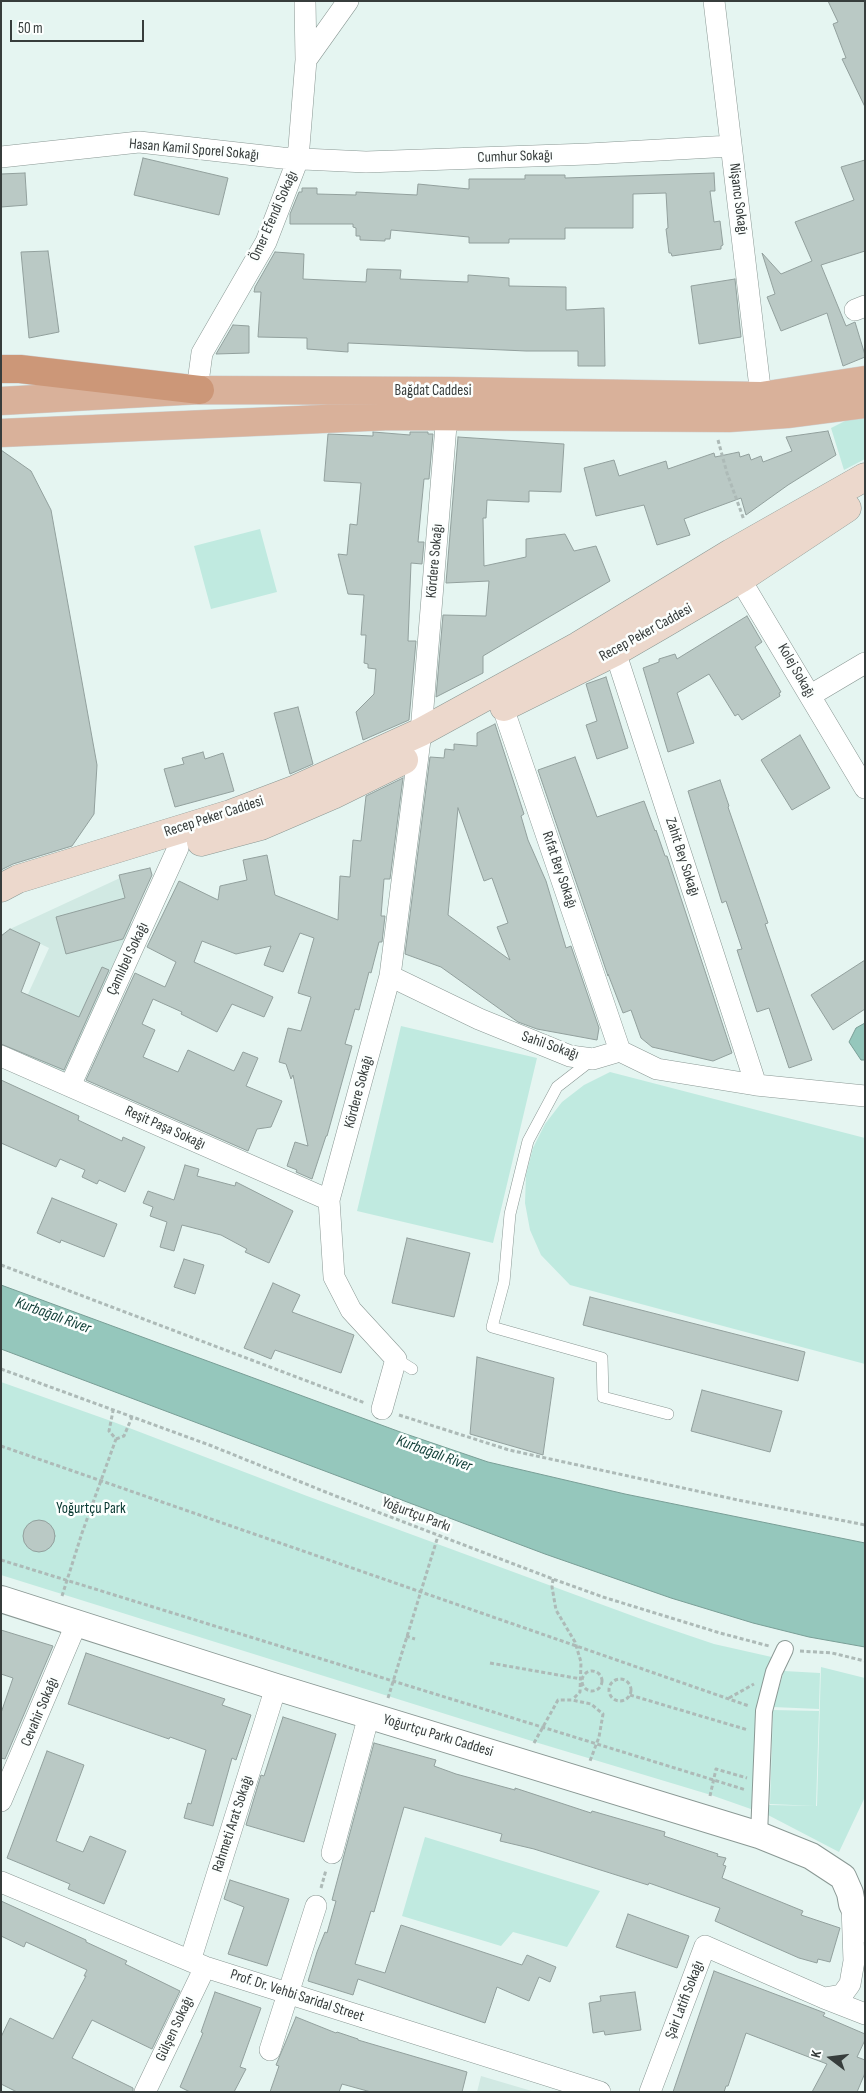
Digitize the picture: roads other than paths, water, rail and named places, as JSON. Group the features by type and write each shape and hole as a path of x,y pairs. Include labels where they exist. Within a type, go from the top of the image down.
{"highway":[{"path":"1,369 20,369 200,390"}],"main road":[{"name":"Bağdat Caddesi","path":"1,402 200,390 729,418 787,414 863,398"},
{"name":"Bağdat Caddesi","path":"1,433 391,416 448,404 760,396 863,398"},
{"name":"Recep Peker Caddesi","path":"611,640 731,553 865,477"},
{"name":"Recep Peker Caddesi","path":"1,888 18,878 176,840 261,826 333,795 420,742 611,640 740,579 865,497"},
{"name":"Recep Peker Caddesi","path":"1,901 10,895 176,840"}],"street":[{"name":"Ömer Efendi Sokağı","path":"200,390 199,375 202,353 266,242 298,159 306,60 305,1"},
{"path":"306,60 348,1"},
{"name":"Nişancı Sokağı","path":"714,1 760,396"},
{"name":"Hasan Kamil Sporel Sokağı","path":"1,157 139,142 298,159"},
{"name":"Cumhur Sokağı","path":"298,159 375,162 588,154 731,146"},
{"name":"Kördere Sokağı","path":"382,1409 404,1364 351,1310 334,1277 329,1200 390,976 420,742 448,404"},
{"name":"Kolej Sokağı","path":"731,553 740,579 865,788"},
{"name":"Zahit Bey Sokağı","path":"611,640 756,1085"},
{"path":"810,696 865,664"},
{"name":"Rıfat Bey Sokağı","path":"500,699 620,1051"},
{"name":"Çamlıbel Sokağı","path":"70,1086 176,840"},
{"name":"Sahil Sokağı","path":"390,976 479,1019 570,1056 593,1059 620,1051"},
{"path":"620,1051 657,1069 756,1085 865,1096"},
{"name":"Reşit Paşa Sokağı","path":"1,1056 329,1200"},
{"name":"Yoğurtçu Parkı Caddesi","path":"1,1599 276,1687 378,1707 759,1835 811,1856 843,1877 850,1893 852,1904 865,1929"},
{"name":"Cevahir Sokağı","path":"1,1801 77,1622"},
{"path":"759,1835 764,1711 774,1672 785,1650"},
{"name":"Rahmeti Arat Sokağı","path":"197,1964 276,1687"},
{"path":"332,1852 378,1707"},
{"name":"Prof. Dr. Vehbi Saridal Street","path":"1,1882 197,1964 600,2092"},
{"path":"824,1998 842,1995 850,1984 854,1961 852,1904"},
{"path":"270,2050 316,1906"},
{"name":"Şair Latifi Sokağı","path":"650,2092 706,1946 865,2014"},
{"name":"Gülşen Sokağı","path":"146,2092 197,1964"}],"lane":[{"path":"593,1059 557,1087 528,1141 510,1214 504,1282 492,1327 602,1358 603,1398 668,1414"}],"water":[{"path":"865,1023 865,1060 861,1060 849,1042 856,1028"},
{"name":"Kurbağalı River","path":"1,1285 403,1433 488,1462 625,1494 865,1543 865,1647 809,1637 753,1623 671,1598 545,1554 1,1349"}],"park label":[{"name":"Yoğurtçu Park","path":"91,1509"}]}
